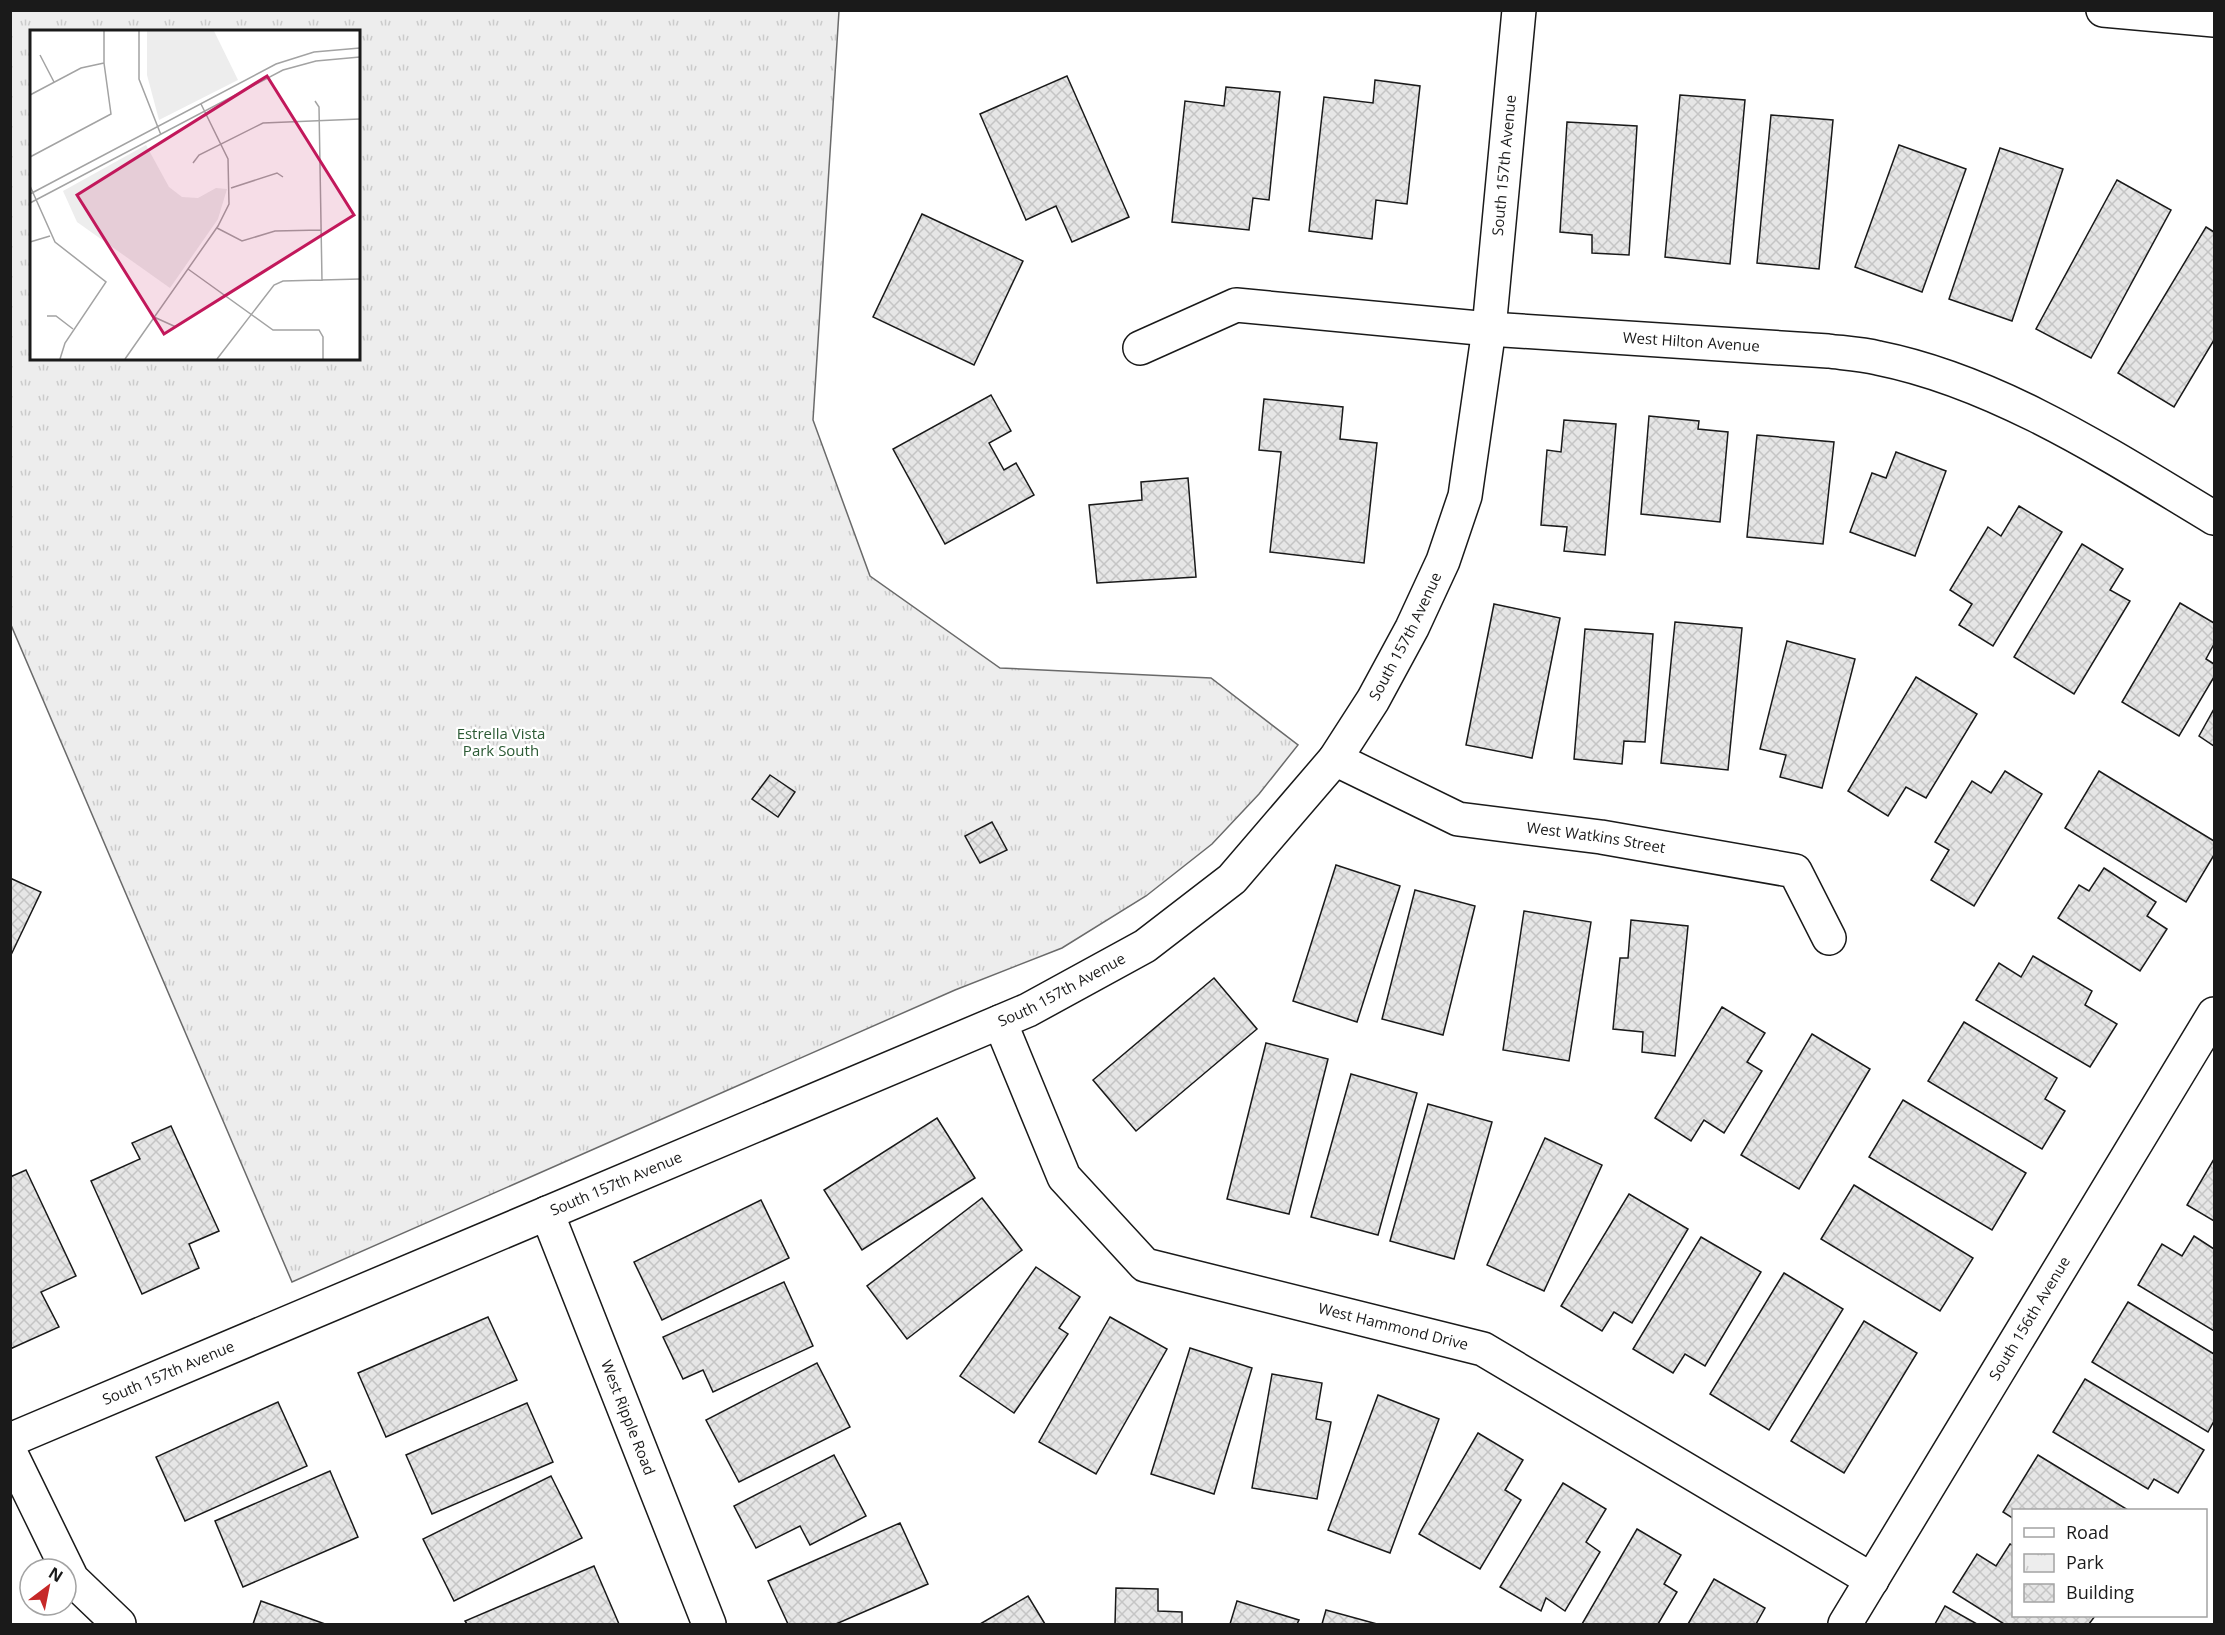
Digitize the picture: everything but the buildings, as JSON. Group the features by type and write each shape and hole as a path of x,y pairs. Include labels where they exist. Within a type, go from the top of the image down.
{"street":[{"name":"South 157th Avenue","path":"10,1440 1028,1010 1145,946 1232,879 1335,759 1373,700 1443,561 1465,496 1489,329 1519,10"},
{"path":"2103,10 2214,20"},
{"name":"West Hilton Avenue","path":"1140,348 1236,305 1489,329 1828,351 1878,358 1948,379 2041,417 2214,518"},
{"name":"West Watkins Street","path":"1335,759 1458,819 1601,837 1795,872 1829,938"},
{"name":"South 156th Avenue","path":"1845,1624 2214,1014"},
{"name":"West Hammond Drive","path":"1000,1022 1064,1177 1145,1265 1483,1349 1872,1580"},
{"name":"West Ripple Road","path":"547,1213 709,1624"},
{"path":"10,1452 72,1579 119,1624"}],"green space":[{"name":"Estrella Vista Park South","path":"10,11 839,11 813,420 870,576 1000,668 1211,678 1298,745 1259,794 1212,844 1146,896 1062,948 955,990 292,1282 11,625"}]}
